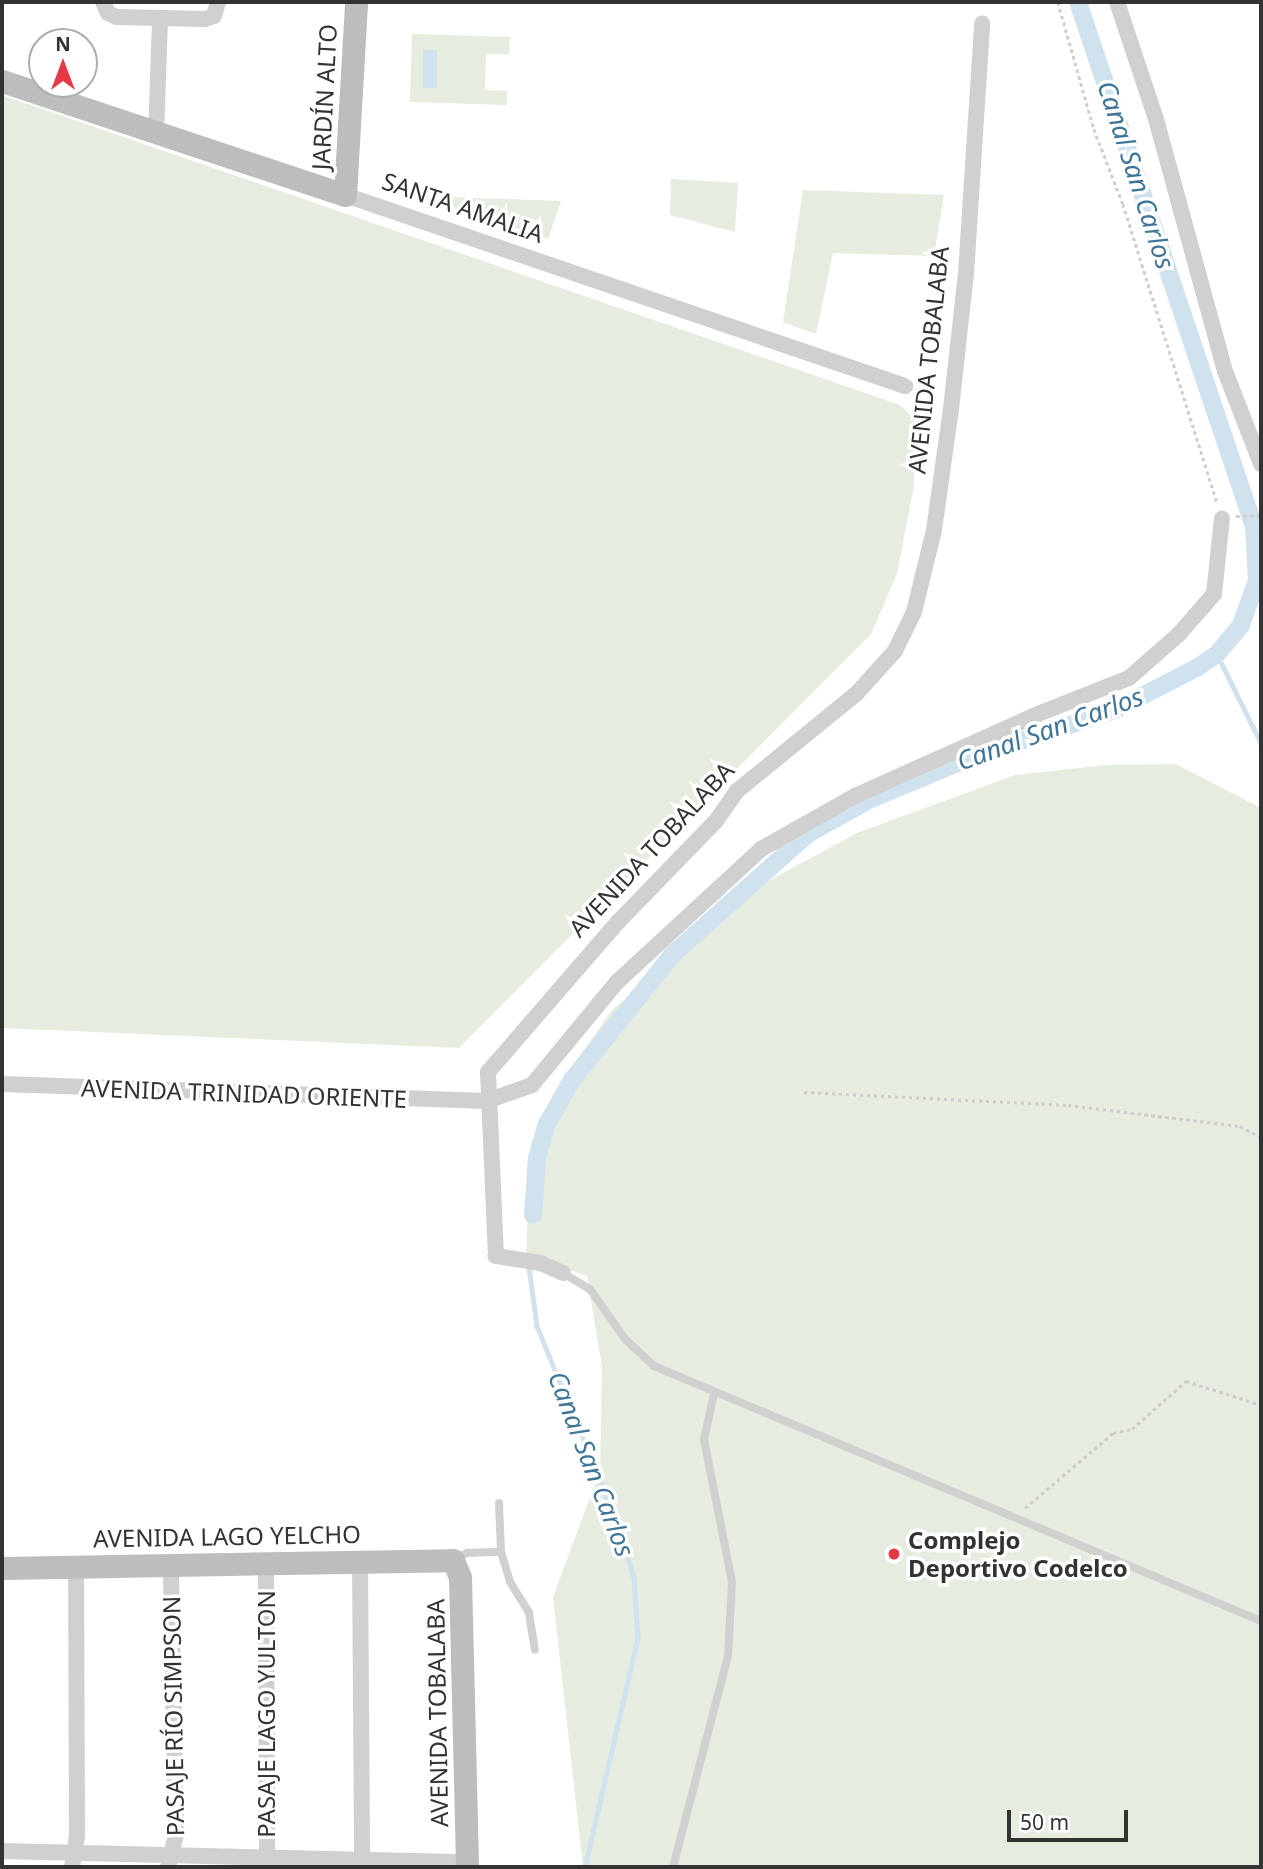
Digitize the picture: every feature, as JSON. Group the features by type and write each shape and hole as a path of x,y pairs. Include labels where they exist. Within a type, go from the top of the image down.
{"street":[{"path":"103,2 108,13 117,17 205,19 214,16 218,2"},
{"name":"JARDÍN ALTO","path":"345,195 356,2"},
{"path":"1117,2 1156,119 1225,371 1261,464"},
{"path":"156,135 160,18"},
{"name":"AVENIDA TOBALABA","path":"563,1273 541,1263 496,1256 487,1101 488,1072 509,1044 716,821 737,791 857,693 895,652 914,612 934,530 951,409 966,274 982,24"},
{"name":"SANTA AMALIA","path":"2,81 905,386"},
{"path":"487,1101 532,1085 617,982 761,849 857,795 1038,713 1129,678 1179,634 1214,594 1226,517"},
{"name":"AVENIDA TRINIDAD ORIENTE","path":"2,1084 487,1101"},
{"path":"360,1559 362,1863"},
{"name":"AVENIDA LAGO YELCHO","path":"2,1568 360,1559 453,1560"},
{"name":"AVENIDA TOBALABA","path":"453,1560 460,1577 467,1864"},
{"name":"PASAJE LAGO YULTON","path":"266,1562 267,1862"},
{"name":"PASAJE RÍO SIMPSON","path":"170,1861 176,1833 171,1564"},
{"path":"73,1860 76,1566"},
{"path":"2,1851 73,1860 467,1864"}],"lane":[{"path":"563,1273 590,1289 625,1339 654,1366 714,1394 1261,1621"},
{"path":"673,1867 728,1656 732,1582 704,1439 714,1394"},
{"path":"499,1503 501,1552 510,1582 529,1613 535,1650"},
{"path":"453,1560 467,1553 501,1552"}],"path":[{"path":"1058,2 1094,129 1132,230 1226,517 1261,515"},
{"path":"804,1092 1068,1105 1240,1126 1261,1137"},
{"path":"1013,1518 1113,1433 1132,1429 1186,1381 1261,1405"}],"shaded area":[{"path":"412,34 510,37 509,54 486,54 485,90 507,91 507,105 410,102"},
{"path":"2,95 900,405 916,420 914,485 897,574 871,634 459,1048 2,1028"},
{"path":"671,179 738,183 735,232 670,215"},
{"path":"803,190 944,195 934,256 833,253 816,334 783,322"},
{"path":"422,196 561,201 548,239"},
{"path":"1176,764 1261,808 1261,1867 583,1867 553,1597 600,1471 602,1367 587,1276 526,1256 531,1144 563,1080 612,1010 763,884 857,833 1015,775 1106,765"}],"water":[{"path":"423,50 437,50 437,88 423,88"}],"waterway":[{"name":"Canal San Carlos","path":"533,1215 537,1158 547,1124 572,1080 672,955 808,834 871,799 970,758 1115,710 1198,667 1217,654 1241,625 1257,580 1254,527 1078,2"},
{"path":"1217,654 1261,743"},
{"name":"Canal San Carlos","path":"529,1267 537,1326 620,1529 634,1578 638,1638 585,1867"}],"place":[{"name":"Complejo Deportivo Codelco","path":"894,1554"}]}
